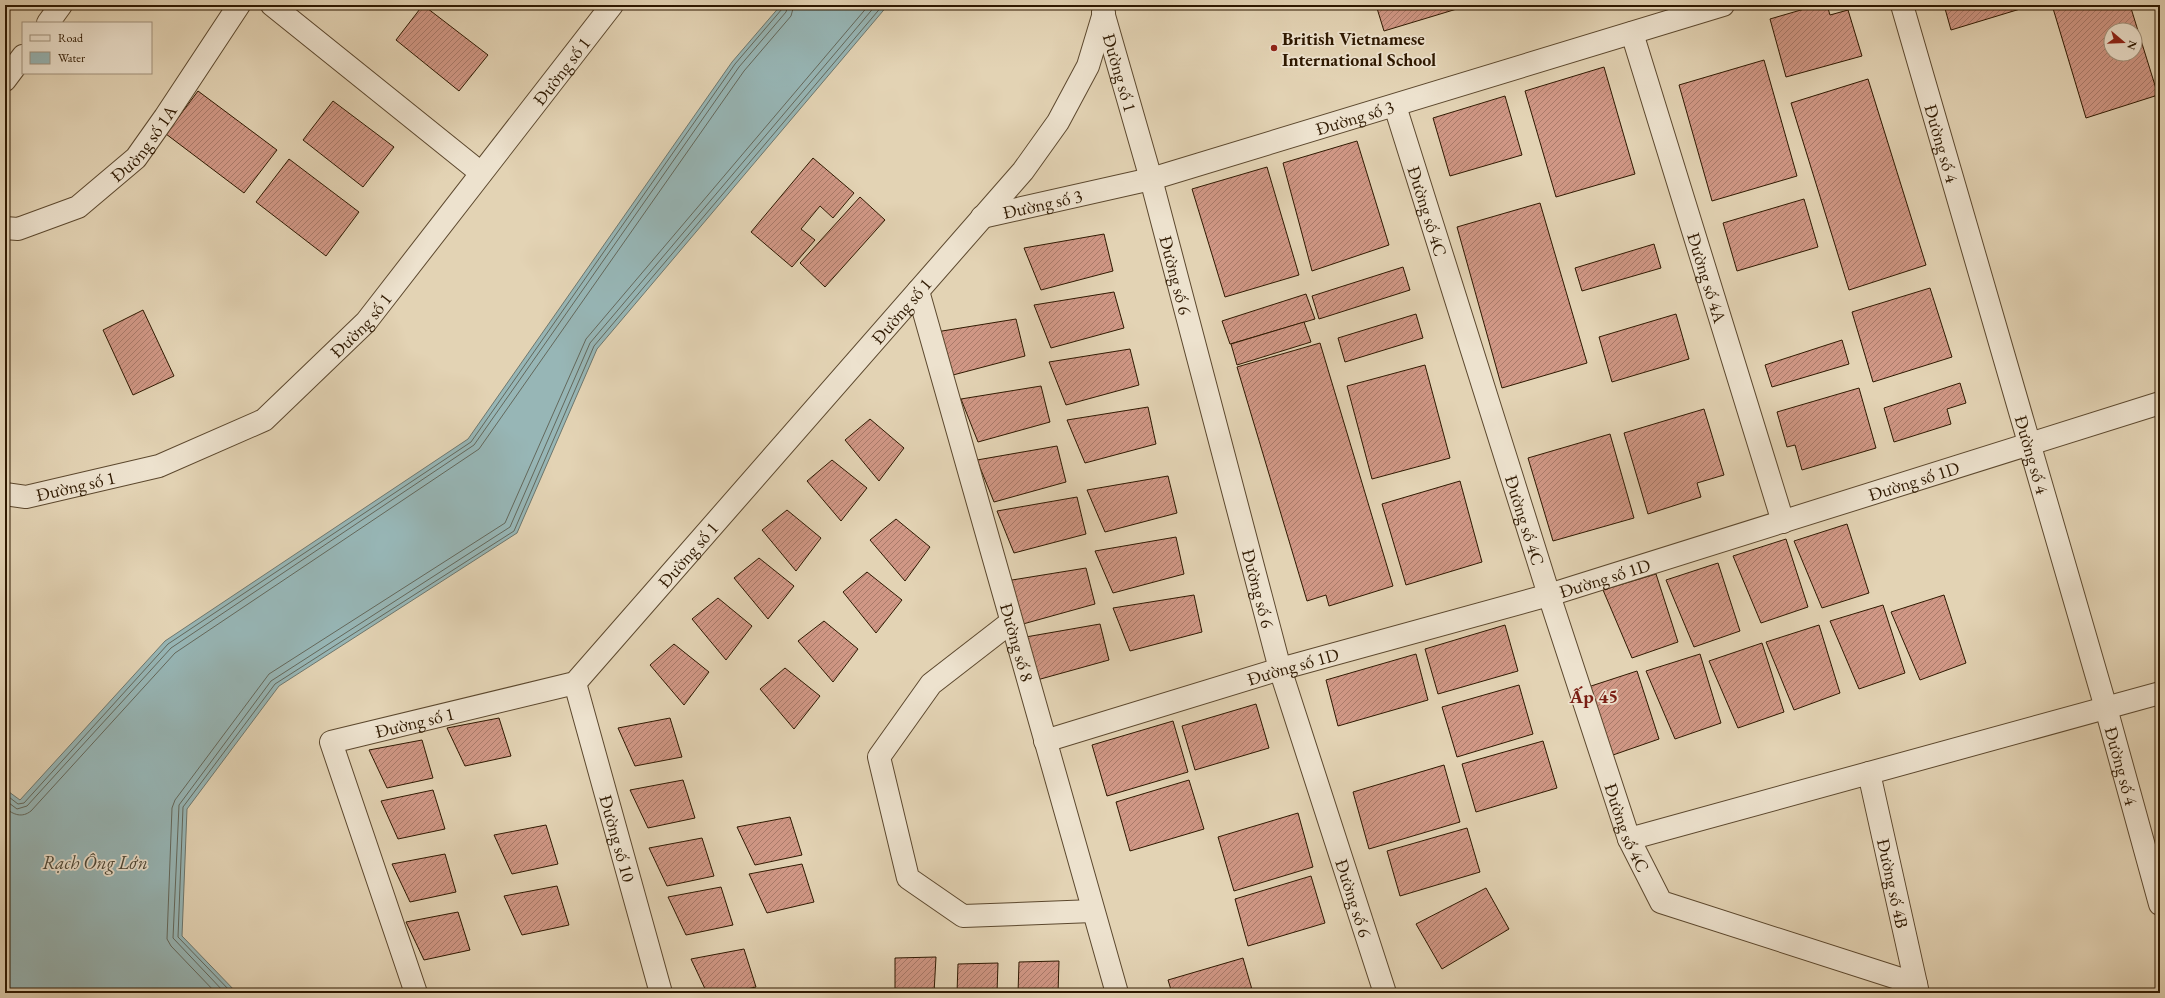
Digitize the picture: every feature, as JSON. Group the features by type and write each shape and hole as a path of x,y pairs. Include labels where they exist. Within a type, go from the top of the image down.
{"street":[{"path":"49,22 61,5"},
{"name":"Đường số 1A","path":"5,228 18,229 78,207 136,158 166,117 239,5"},
{"path":"272,5 482,173"},
{"name":"Đường số 1","path":"5,494 26,496 159,466 264,420 366,322 612,5"},
{"name":"Đường số 3","path":"982,217 1151,179 1396,106 1723,5"},
{"name":"Đường số 4","path":"1902,5 2028,444 2106,708 2160,904"},
{"name":"Đường số 1","path":"1102,9 1151,179"},
{"name":"Đường số 1","path":"416,993 331,742 575,683 1023,171 1058,122 1088,66 1102,9"},
{"name":"Đường số 4A","path":"1632,33 1783,522"},
{"path":"5,80 22,57"},
{"name":"Đường số 4C","path":"1396,106 1549,595 1628,839 1661,902 1917,988"},
{"name":"Đường số 6","path":"1151,179 1280,669 1385,993"},
{"name":"Đường số 8","path":"918,291 1117,993"},
{"name":"Đường số 1D","path":"1045,742 1280,669 1549,595 2160,403"},
{"path":"1012,622 931,684 878,757 908,878 963,916 1093,911"},
{"name":"Đường số 10","path":"575,683 661,993"},
{"path":"1628,839 2160,693"},
{"name":"Đường số 4B","path":"1869,773 1917,988"}],"water":[{"name":"Rạch Ông Lớn","path":"781,5 888,5 597,349 517,533 279,686 187,809 182,936 237,993 5,993 5,789 20,800 165,641 468,439 732,62"}],"building":[{"path":"423,5 488,55 459,91 396,40"},
{"path":"1376,5 1470,5 1384,31"},
{"path":"1818,5 1827,5 1830,15 1848,10 1862,56 1786,77 1770,19"},
{"path":"1944,5 2030,5 2030,6 1951,30"},
{"path":"2052,5 2130,5 2135,22 2103,22 2103,62 2143,62 2143,47 2158,95 2086,118"},
{"path":"1764,60 1797,176 1712,201 1679,85"},
{"path":"1604,67 1635,174 1556,197 1525,91"},
{"path":"1868,79 1926,265 1849,290 1791,103"},
{"path":"198,91 277,150 244,193 166,134"},
{"path":"1505,96 1522,155 1450,176 1433,118"},
{"path":"333,101 394,147 363,187 303,140"},
{"path":"1357,141 1389,245 1312,271 1283,163"},
{"path":"813,158 854,193 833,218 820,206 801,229 815,240 792,267 751,232"},
{"path":"289,159 359,212 326,256 256,202"},
{"path":"1267,167 1299,275 1225,297 1192,189"},
{"path":"860,197 885,220 825,287 800,263"},
{"path":"1804,199 1818,247 1737,271 1723,223"},
{"path":"1540,203 1587,363 1502,388 1457,227"},
{"path":"1104,234 1113,271 1041,290 1024,248"},
{"path":"1654,244 1661,268 1582,291 1575,268"},
{"path":"1403,267 1410,290 1319,319 1312,296"},
{"path":"1930,288 1952,357 1873,382 1852,312"},
{"path":"1114,292 1124,328 1051,348 1034,305"},
{"path":"1306,294 1315,319 1230,344 1222,321"},
{"path":"143,310 174,376 133,395 103,330"},
{"path":"1416,314 1423,338 1345,362 1338,338"},
{"path":"1676,314 1689,359 1612,382 1599,337"},
{"path":"1016,319 1025,356 953,375 936,332"},
{"path":"1304,322 1311,342 1237,365 1231,344"},
{"path":"1842,340 1849,364 1772,387 1765,365"},
{"path":"1320,343 1393,586 1329,606 1326,595 1307,601 1237,367"},
{"path":"1130,349 1139,385 1066,405 1049,362"},
{"path":"1425,365 1450,458 1372,479 1347,386"},
{"path":"1960,383 1966,403 1947,409 1951,424 1894,442 1884,408"},
{"path":"1041,386 1050,422 978,442 961,399"},
{"path":"1859,388 1876,448 1802,470 1795,445 1787,447 1777,412"},
{"path":"1148,407 1156,444 1085,463 1067,420"},
{"path":"1704,409 1724,475 1697,483 1701,497 1648,514 1624,433"},
{"path":"870,419 904,448 879,481 845,440"},
{"path":"1610,434 1634,518 1553,541 1528,458"},
{"path":"1057,446 1066,482 994,502 977,460"},
{"path":"832,460 867,488 841,521 807,481"},
{"path":"1168,476 1177,513 1105,532 1087,490"},
{"path":"1460,481 1482,562 1406,585 1382,504"},
{"path":"1077,497 1086,534 1014,553 997,511"},
{"path":"787,510 821,538 796,571 762,530"},
{"path":"896,519 930,547 905,581 870,540"},
{"path":"1847,524 1869,593 1822,608 1794,541"},
{"path":"1176,537 1184,574 1113,593 1095,551"},
{"path":"1786,539 1808,607 1761,623 1733,556"},
{"path":"759,558 794,586 768,619 734,578"},
{"path":"1718,563 1740,631 1694,647 1666,580"},
{"path":"1086,568 1095,604 1023,624 1006,581"},
{"path":"867,572 902,600 876,633 843,592"},
{"path":"1656,574 1678,642 1632,658 1603,590"},
{"path":"1194,595 1202,632 1130,651 1113,608"},
{"path":"1944,595 1966,663 1920,680 1891,612"},
{"path":"718,598 752,626 726,660 692,619"},
{"path":"1883,605 1905,673 1859,689 1830,621"},
{"path":"824,621 858,649 833,682 798,641"},
{"path":"1100,624 1109,660 1037,680 1020,638"},
{"path":"1505,625 1518,671 1438,694 1425,649"},
{"path":"1819,625 1840,693 1794,710 1766,642"},
{"path":"1762,643 1784,712 1738,728 1709,661"},
{"path":"674,644 709,672 684,705 650,665"},
{"path":"1416,654 1428,700 1338,726 1326,680"},
{"path":"1700,654 1721,723 1675,739 1646,671"},
{"path":"785,668 820,696 794,729 760,689"},
{"path":"1637,671 1659,739 1613,755 1585,688"},
{"path":"1519,685 1533,734 1457,757 1442,707"},
{"path":"1256,704 1269,748 1195,770 1182,726"},
{"path":"499,718 511,756 465,766 447,728"},
{"path":"670,718 682,757 635,766 618,728"},
{"path":"1173,721 1188,772 1107,796 1092,745"},
{"path":"422,740 433,778 387,788 369,750"},
{"path":"1543,741 1557,788 1476,812 1462,764"},
{"path":"1444,765 1460,822 1369,849 1353,792"},
{"path":"683,780 695,818 648,828 630,790"},
{"path":"1189,780 1204,829 1130,851 1116,802"},
{"path":"433,790 445,829 398,839 381,801"},
{"path":"1298,813 1313,867 1234,891 1218,837"},
{"path":"790,817 802,855 755,865 737,827"},
{"path":"546,825 558,864 512,874 494,835"},
{"path":"1467,828 1480,872 1400,896 1387,851"},
{"path":"702,838 714,876 667,886 649,848"},
{"path":"445,854 456,892 410,902 392,864"},
{"path":"802,864 814,902 767,913 749,874"},
{"path":"1311,876 1325,923 1248,946 1235,899"},
{"path":"557,886 569,925 522,935 504,896"},
{"path":"721,887 733,925 686,935 668,897"},
{"path":"1486,888 1509,929 1442,969 1416,924"},
{"path":"458,912 470,950 424,960 406,922"},
{"path":"744,949 756,987 728,993 707,993 691,959"},
{"path":"936,957 934,993 895,993 895,958"},
{"path":"1243,958 1253,993 1172,993 1168,980"},
{"path":"1059,961 1058,993 1018,993 1019,962"},
{"path":"998,963 997,993 957,993 958,964"}],"place":[{"name":"British Vietnamese International School","path":"1274,48"}],"district":[{"name":"Ấp 45","path":"1594,696"}]}
